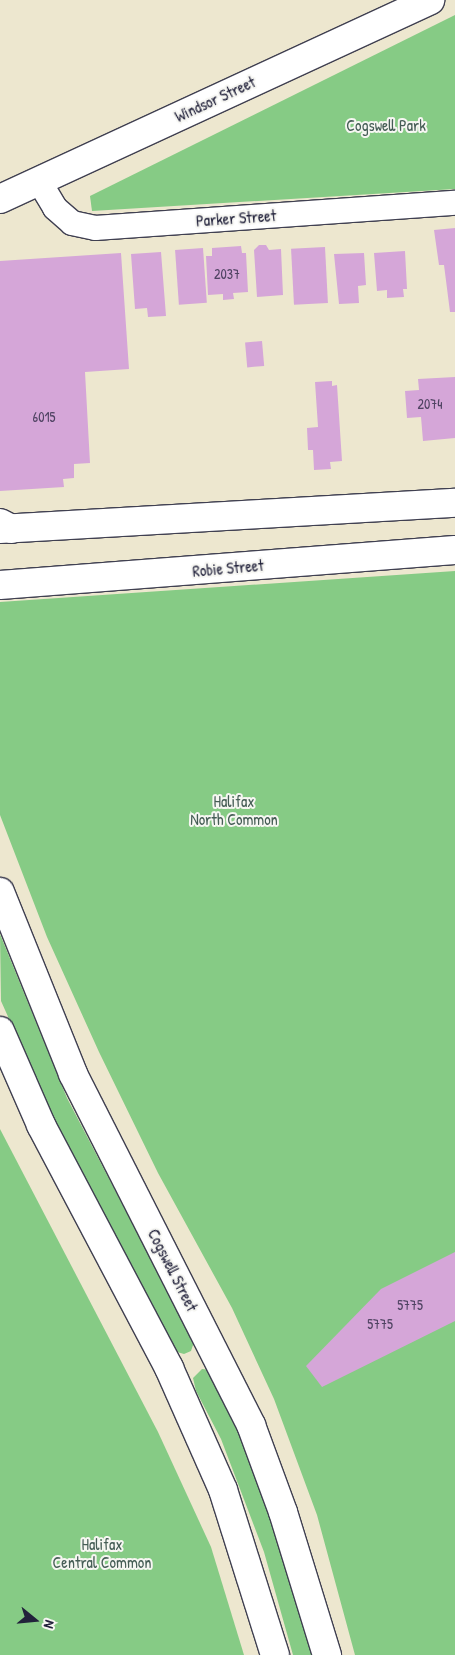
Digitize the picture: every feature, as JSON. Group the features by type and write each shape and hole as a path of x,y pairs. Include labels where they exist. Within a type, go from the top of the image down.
{"main road":[{"name":"Windsor Street","path":"0,199 430,0"},
{"path":"4,527 455,503"},
{"name":"Robie Street","path":"0,585 455,550"},
{"name":"Cogswell Street","path":"0,892 73,1074 251,1426 283,1512 327,1655"},
{"path":"0,1031 41,1125 168,1368 223,1490 275,1655"}],"street":[{"name":"Parker Street","path":"39,181 55,208 72,223 95,228 455,203"}],"green space":[{"name":"Cogswell Park","path":"455,15 455,189 92,211 90,196"},
{"name":"Halifax North Common","path":"455,571 455,1655 355,1655 317,1515 274,1399 232,1308 158,1173 99,1052 47,937 0,815 0,602"},
{"path":"0,934 67,1098 194,1342 191,1351 184,1354 177,1352 67,1148 1,1001"},
{"name":"Halifax Central Common","path":"0,1129 158,1432 211,1547 244,1655 0,1655"},
{"path":"202,1369 211,1370 243,1433 315,1655 293,1655 264,1552 221,1439 196,1391 193,1378"}],"building":[{"path":"455,228 455,312 450,312 444,265 439,265 434,230"},
{"path":"259,245 266,245 269,250 281,249 283,295 257,297 254,250"},
{"path":"241,246 242,253 246,253 248,292 233,293 234,299 223,300 223,294 208,295 206,256 212,256 212,248"},
{"path":"325,247 328,303 294,305 291,249"},
{"path":"203,248 207,303 179,305 175,250"},
{"path":"405,251 407,289 403,289 404,297 387,298 387,290 377,291 374,253"},
{"path":"161,252 166,316 148,317 147,308 135,309 131,254"},
{"path":"121,253 129,369 85,372 90,463 74,464 74,478 63,479 64,487 0,491 0,261"},
{"path":"364,253 366,285 358,286 359,303 339,304 334,254"},
{"path":"262,341 264,366 247,367 245,342"},
{"path":"455,377 455,438 423,441 421,417 407,418 405,391 419,390 418,379"},
{"path":"332,381 332,386 337,385 342,461 330,462 331,469 314,470 313,450 308,450 307,428 318,427 315,382"},
{"path":"455,1252 455,1321 322,1387 306,1366 381,1289"}]}
